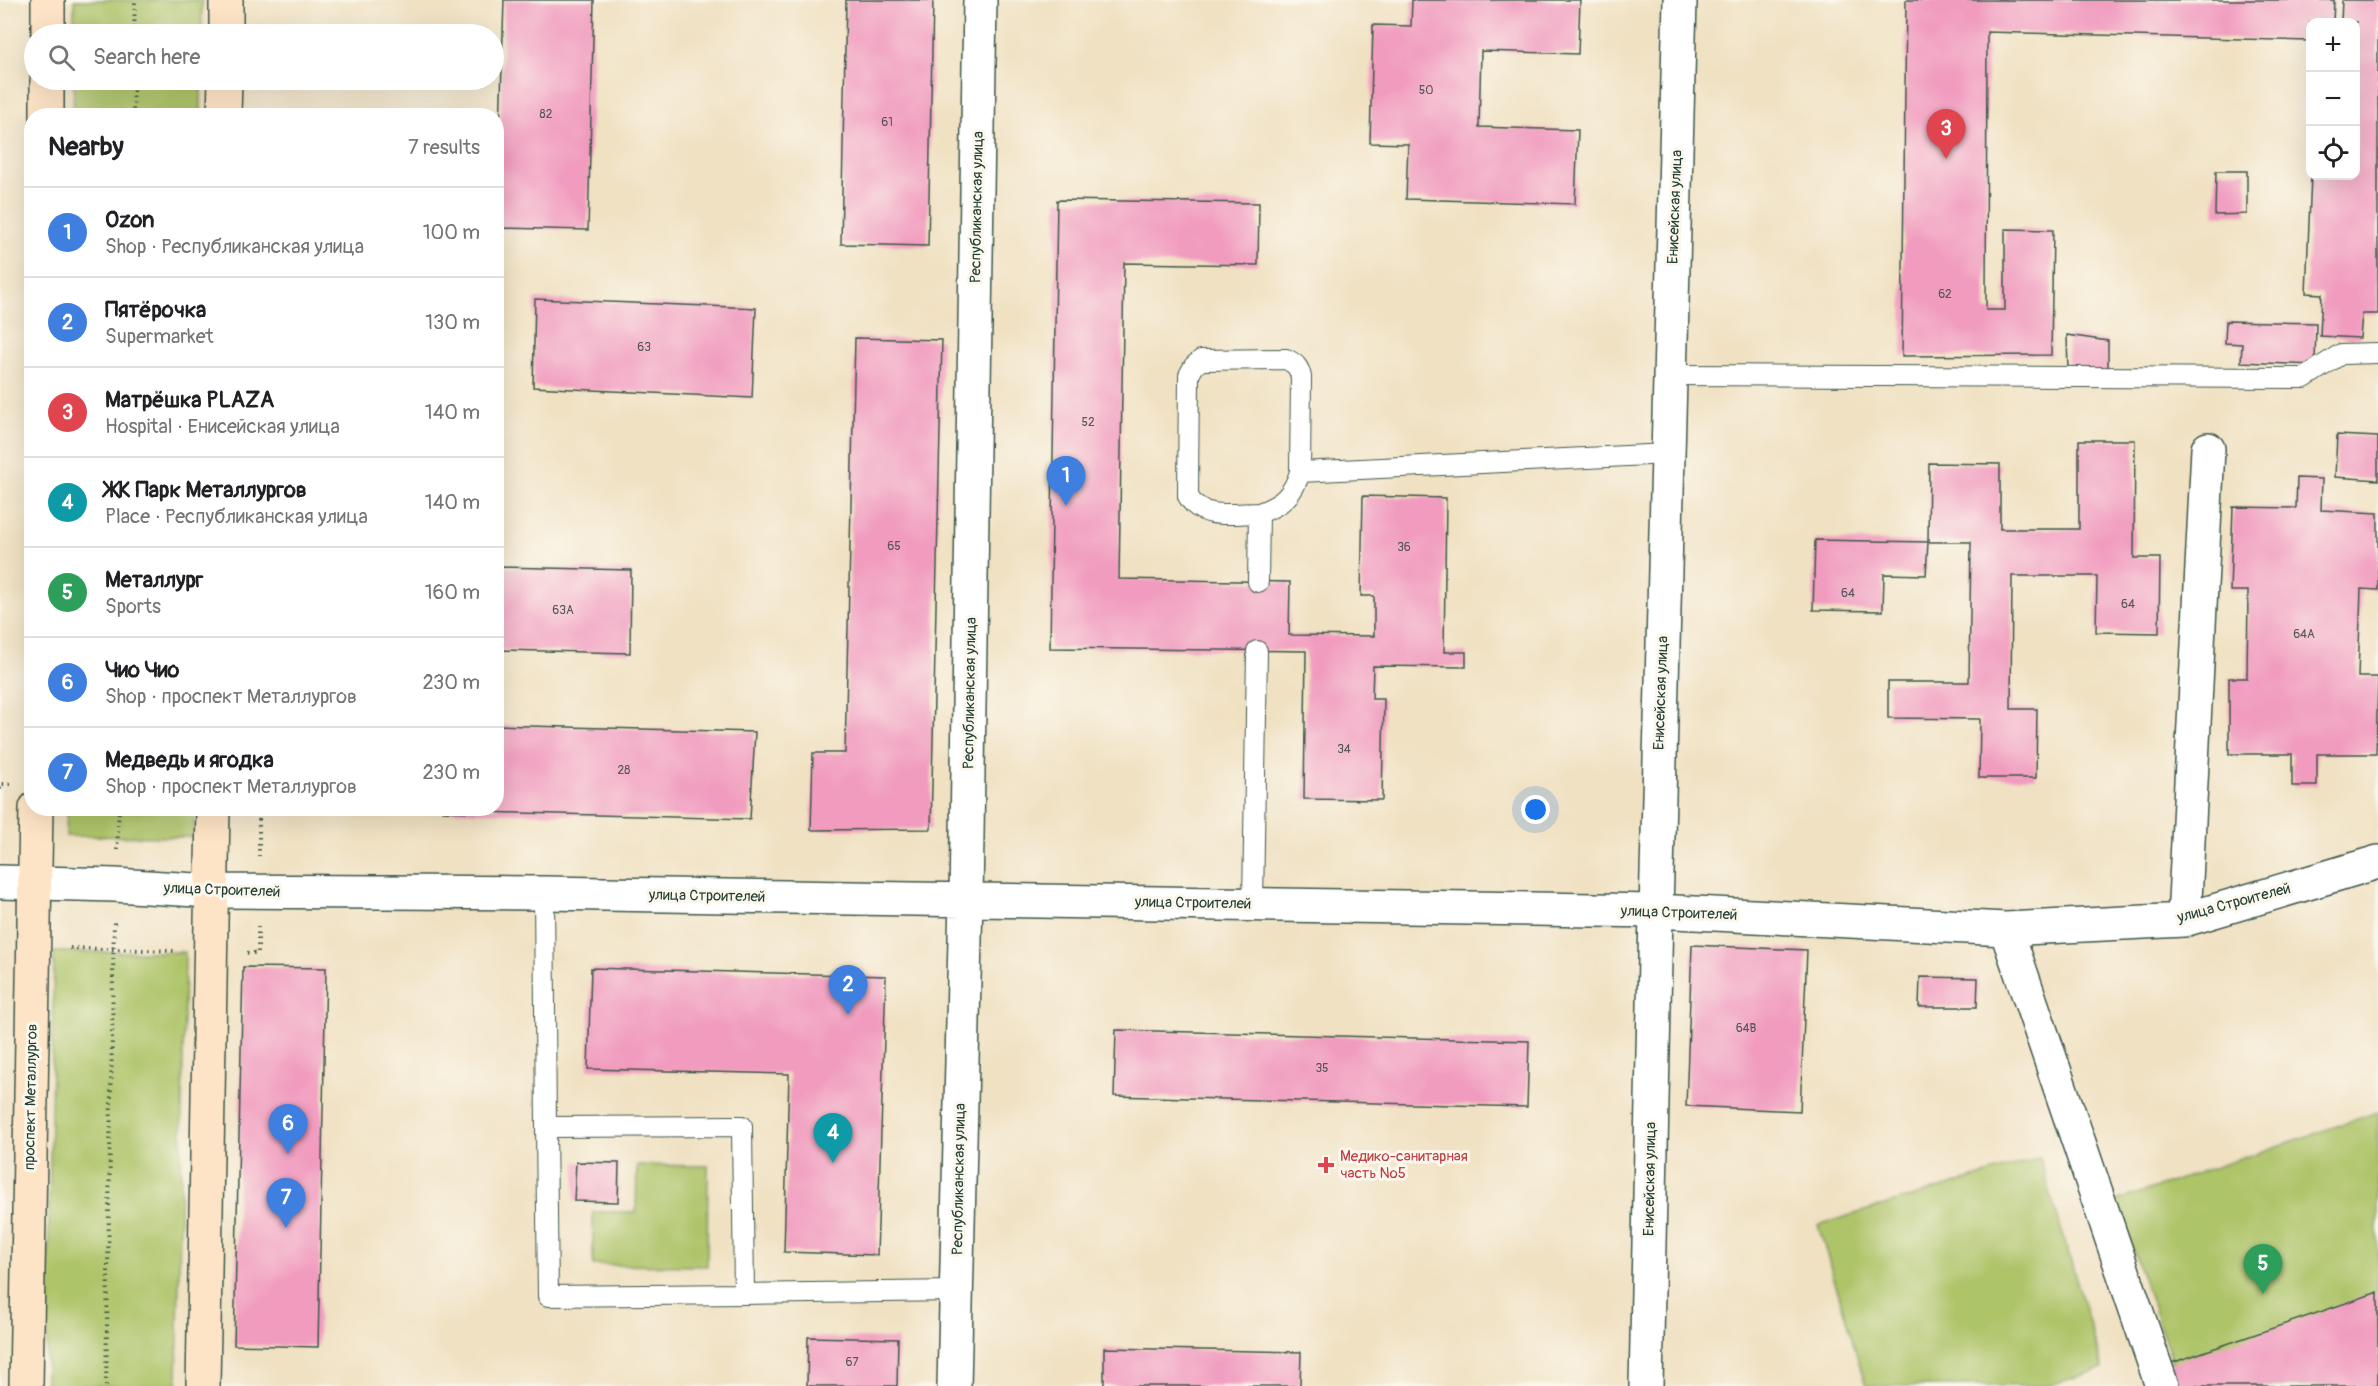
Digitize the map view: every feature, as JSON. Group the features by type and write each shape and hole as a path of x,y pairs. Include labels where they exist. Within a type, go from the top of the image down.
{"street":[{"path":"48,0 48,24"},
{"path":"226,0 226,24"},
{"name":"Республиканская улица","path":"954,1386 966,899 980,0"},
{"name":"Енисейская улица","path":"1646,1386 1680,0"},
{"path":"47,90 47,108"},
{"path":"224,108 225,90"},
{"path":"2184,920 2208,449"},
{"name":"проспект Металлургов","path":"26,1386 36,816"},
{"path":"203,1386 213,816"},
{"name":"улица Строителей","path":"0,882 116,885 212,891 544,893 1656,911 2006,929 2184,920 2378,862"},
{"path":"2006,929 2162,1386"}],"lane":[{"path":"1670,375 2304,378 2341,354 2378,353"},
{"path":"1201,360 1286,360 1294,363 1300,369 1300,472 1288,498 1276,508 1260,513 1209,513 1192,504 1188,496 1189,375 1201,360"},
{"path":"1300,472 1668,454"},
{"path":"1258,582 1260,513"},
{"path":"1253,904 1257,651"},
{"path":"544,893 548,1296 956,1292"},
{"path":"546,1127 742,1126 744,1294"}],"path":[{"path":"135,0 135,24"},
{"path":"133,108 134,90"},
{"path":"106,1386 112,949 120,816"},
{"path":"34,947 258,953"}],"green space":[{"path":"74,0 202,0 202,24 74,24"},
{"path":"74,90 201,90 201,108 73,108"},
{"path":"67,816 194,816 194,837 66,836"},
{"path":"54,952 185,952 177,1386 46,1386"},
{"path":"2378,1112 2378,1386 2181,1386 2116,1201"},
{"path":"2040,1158 2103,1369 2047,1386 1866,1386 1818,1225"},
{"path":"637,1165 708,1166 707,1266 593,1265 593,1212 636,1212"}],"building":[{"path":"504,0 594,0 588,230 504,228 504,108 501,108 501,90 504,90"},
{"path":"846,0 933,0 928,246 841,244"},
{"path":"1412,0 1580,0 1578,54 1481,51 1479,127 1578,130 1575,204 1406,199 1408,144 1370,143 1373,25 1411,26"},
{"path":"1906,0 2334,0 2333,18 2306,18 2306,41 1987,32 1986,310 2005,310 2005,229 2053,230 2051,355 1902,356"},
{"path":"2342,0 2378,0 2378,314 2362,314 2360,338 2320,336 2322,294 2306,293 2311,180 2360,180 2360,18 2341,18"},
{"path":"2216,171 2247,171 2247,214 2215,215"},
{"path":"1057,200 1259,203 1258,265 1124,263 1119,579 1290,582 1289,635 1374,636 1374,596 1361,596 1363,496 1446,498 1444,652 1466,652 1466,667 1373,666 1372,699 1384,699 1382,800 1304,799 1306,651 1050,648"},
{"path":"535,299 756,308 752,398 533,387"},
{"path":"2226,321 2316,323 2315,365 2241,362 2242,344 2225,343"},
{"path":"2067,335 2108,341 2108,376 2068,371"},
{"path":"855,338 942,340 931,829 811,830 813,753 845,753"},
{"path":"2337,435 2378,437 2378,480 2335,477"},
{"path":"2079,440 2135,440 2134,558 2160,558 2159,633 2096,632 2097,576 2012,576 2011,709 2037,709 2036,778 1979,778 1980,719 1888,718 1888,682 1969,682 1971,542 1928,542 1929,463 2000,464 2000,529 2079,529"},
{"path":"2297,478 2322,479 2321,510 2378,513 2378,590 2361,589 2358,677 2378,677 2376,754 2317,754 2317,786 2292,786 2292,754 2229,754 2229,678 2247,678 2248,591 2230,591 2233,507 2296,508"},
{"path":"1815,540 1928,542 1926,575 1884,574 1883,611 1813,610"},
{"path":"504,567 631,570 630,653 504,650"},
{"path":"504,725 755,732 750,819 504,813"},
{"path":"1692,945 1807,950 1800,1111 1686,1106"},
{"path":"243,967 326,968 318,1347 234,1345"},
{"path":"591,968 886,976 877,1255 784,1252 789,1074 588,1069"},
{"path":"1920,977 1978,978 1977,1007 1919,1007"},
{"path":"1116,1030 1529,1041 1527,1107 1114,1096"},
{"path":"576,1162 619,1163 618,1202 574,1201"},
{"path":"2378,1292 2378,1386 2160,1386 2154,1369"},
{"path":"808,1337 898,1339 897,1386 807,1386"},
{"path":"1104,1348 1301,1352 1300,1386 1104,1386"}],"place":[{"name":"Матрёшка PLAZA","path":"1946,159"},
{"name":"Ozon","path":"1066,506"},
{"name":"Пятёрочка","path":"848,1015"},
{"name":"Чио Чио","path":"288,1154"},
{"name":"ЖК Парк Металлургов","path":"833,1163"},
{"name":"Медико-санитарная часть №5","path":"1326,1165"},
{"name":"Медведь и ягодка","path":"286,1228"},
{"name":"Металлург","path":"2263,1294"}]}
